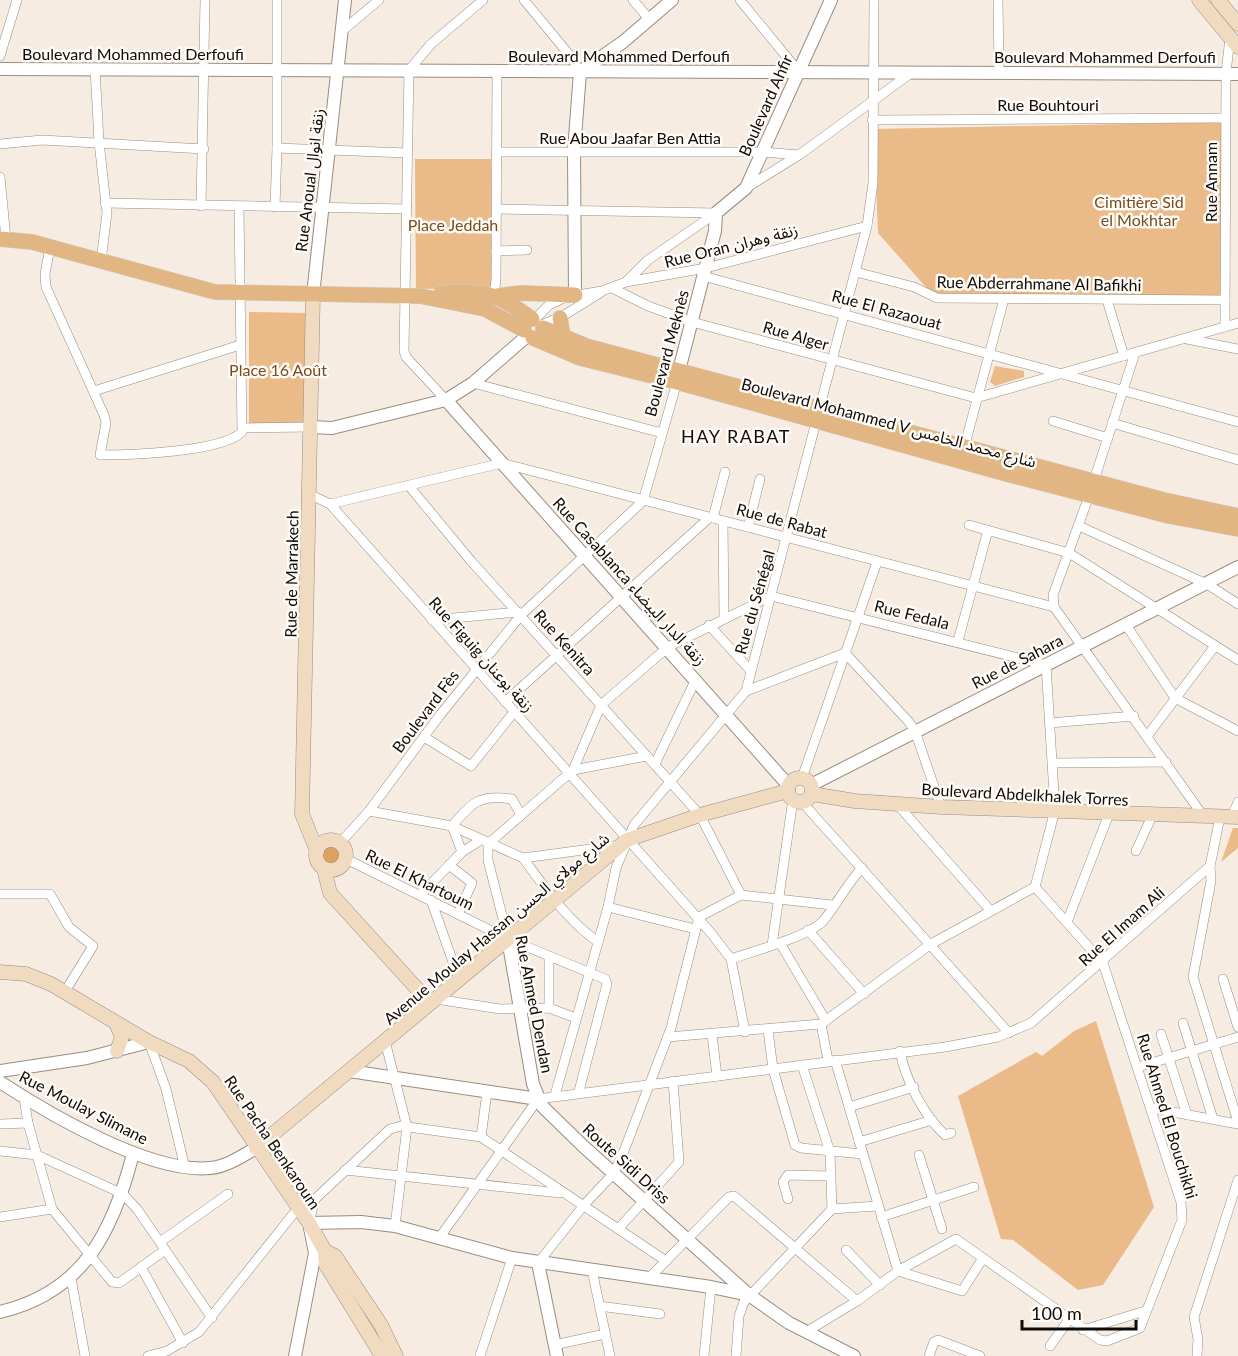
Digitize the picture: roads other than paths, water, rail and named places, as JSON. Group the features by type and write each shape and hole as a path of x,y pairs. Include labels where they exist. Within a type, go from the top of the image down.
{"main road":[{"path":"1199,0 1234,42"},
{"path":"1218,0 1238,24"},
{"name":"Boulevard Mohammed V شارع محمد الخامس","path":"3,239 50,247 203,290 242,294 412,296 460,292 495,295 534,328 580,358 678,376"},
{"path":"495,295 521,293 575,295"},
{"name":"Rue de Marrakech","path":"313,295 302,814 317,851"},
{"name":"Boulevard Mohammed V شارع محمد الخامس","path":"412,296 485,309 534,328 678,376 1091,489 1238,516"},
{"path":"560,318 563,336"},
{"name":"Boulevard Mohammed V شارع محمد الخامس","path":"818,415 964,448 1169,516 1238,529"},
{"name":"Boulevard Abdelkhalek Torres","path":"800,791 855,801 941,807 1230,817"},
{"name":"Avenue Moulay Hassan شارع مولاي الحسن","path":"256,1148 624,843 700,815 800,791"},
{"path":"324,868 339,868 346,859 345,850 340,843 326,841 317,851 318,862 324,868 330,892 433,1001"},
{"name":"Rue Pacha Benkaroum","path":"0,972 38,977 149,1042 189,1061 213,1082 309,1223 325,1251"},
{"path":"116,1023 122,1037 117,1051"},
{"path":"325,1251 326,1265 382,1356"},
{"path":"325,1251 335,1257 381,1325 396,1356"}],"street":[{"path":"0,56 17,0"},
{"path":"201,206 204,148 204,0"},
{"path":"275,207 278,148 277,0"},
{"name":"Rue Anoual زنقة انوال","path":"313,295 345,0"},
{"path":"342,31 379,0"},
{"path":"446,400 405,354 412,296 407,209 409,70 431,44 483,0"},
{"path":"524,0 572,58 580,72 574,151 575,295"},
{"path":"633,0 649,19"},
{"path":"580,72 672,0"},
{"path":"740,0 799,72"},
{"name":"Boulevard Ahfir","path":"716,213 746,189 831,0"},
{"name":"Rue du Sénégal","path":"746,692 867,226 873,183 874,0"},
{"path":"998,0 999,73"},
{"name":"Rue Annam","path":"1225,327 1225,118 1234,42"},
{"path":"95,68 107,225 101,261"},
{"name":"Boulevard Mohammed Derfoufi","path":"0,69 1232,73"},
{"path":"746,189 799,155 912,71"},
{"path":"495,295 497,72"},
{"name":"Rue Bouhtouri","path":"872,120 1225,118"},
{"path":"0,144 42,140 204,148"},
{"path":"278,148 330,148 407,153"},
{"name":"Rue Abou Jaafar Ben Attia","path":"496,152 763,152 799,155"},
{"path":"0,177 3,239"},
{"path":"105,203 407,209"},
{"path":"50,247 45,274 46,287 94,391 106,423 100,455 186,449 229,439 239,435 243,428 239,207"},
{"path":"497,209 716,213"},
{"path":"626,282 648,260 716,213"},
{"name":"Boulevard Meknès","path":"643,501 705,272 715,231 716,213"},
{"name":"Rue Oran زنقة وهران","path":"607,290 626,282 705,272 867,226"},
{"path":"496,251 527,250"},
{"name":"Rue El Razaouat","path":"705,272 1123,392 1238,422"},
{"name":"Rue Abderrahmane Al Bafikhi","path":"856,272 914,287 933,298 1225,300"},
{"path":"243,428 332,428 446,400 473,383 534,328 549,305 575,295 607,290"},
{"path":"534,328 560,318 607,290"},
{"name":"Rue Alger","path":"607,290 692,322 976,398"},
{"path":"964,448 1004,299"},
{"path":"1107,300 1124,356"},
{"path":"976,398 1238,323"},
{"path":"1184,339 1238,349"},
{"path":"94,391 240,345"},
{"path":"1135,353 1053,596 1054,607 1148,735 1204,817"},
{"path":"473,383 662,433"},
{"name":"Rue Casablanca زنقة الدار البيضاء","path":"446,400 726,713 800,791 861,868 1009,1034"},
{"path":"1053,421 1107,438"},
{"path":"1112,423 1238,460"},
{"path":"330,504 502,462"},
{"name":"Rue de Rabat","path":"502,462 643,501 1054,607"},
{"path":"724,618 715,519 725,472"},
{"path":"748,527 760,479"},
{"name":"Rue Kenitra","path":"409,486 519,614 700,815 741,895"},
{"name":"Rue Figuig زنقة بوعنان","path":"309,494 330,504 505,702 571,772 624,843 699,917 732,959"},
{"name":"Boulevard Fès","path":"340,843 369,811 423,737 519,614 643,501"},
{"path":"505,702 621,596 715,519"},
{"path":"969,525 1069,553 1238,660"},
{"path":"1078,526 1207,584 1238,604"},
{"path":"958,641 988,530"},
{"path":"877,562 844,653 800,791 777,899 776,944 823,1023 831,1060 849,1107 898,1271 962,1291 983,1258"},
{"name":"Rue de Sahara","path":"800,791 1238,567"},
{"path":"420,895 462,852 485,842 571,772 601,705 668,646 771,596"},
{"name":"Rue Fedala","path":"771,596 958,641 1046,665"},
{"path":"432,620 519,614"},
{"path":"708,625 750,670"},
{"path":"1126,625 1175,698 1238,731"},
{"path":"1148,735 1215,646"},
{"path":"555,1095 608,907 616,867 624,843 634,825 746,692 844,653"},
{"path":"844,653 902,713 915,731 941,807"},
{"path":"668,1037 768,1030 823,1023 931,944 1035,887 1055,810 1046,665"},
{"path":"655,764 696,679"},
{"path":"423,737 471,766 514,712"},
{"path":"1049,723 1134,716"},
{"path":"571,772 647,756"},
{"path":"1053,764 1166,762"},
{"path":"452,826 470,805 480,799 512,800 521,815"},
{"path":"1151,1108 1238,1123 1193,977 1211,881 1210,866 1238,802"},
{"path":"897,804 990,910"},
{"path":"369,811 452,826 523,858 624,843"},
{"path":"1067,922 1109,814"},
{"path":"1136,851 1152,816"},
{"path":"452,826 462,852"},
{"name":"Rue Ahmed Dendan","path":"485,842 508,939 518,1010 538,1099"},
{"path":"523,858 554,901 578,927 598,942"},
{"name":"Rue El Khartoum","path":"346,859 508,939 590,972"},
{"path":"449,865 472,883 458,914"},
{"name":"Rue El Imam Ali","path":"538,1099 579,1091 717,1076 982,1041 1009,1034 1031,1023 1210,866"},
{"path":"745,1032 732,959 776,944 822,922 832,905 861,868"},
{"path":"1035,887 1102,963"},
{"path":"0,894 45,893 52,896 69,927 93,946 64,993"},
{"path":"605,1334 556,1351 538,1263 584,1205 614,1173 668,1037 699,917 741,895 832,905"},
{"path":"431,900 459,979"},
{"path":"608,907 695,929"},
{"path":"808,930 864,994"},
{"path":"549,956 549,1008"},
{"name":"Rue Ahmed El Bouchikhi","path":"806,1332 857,1301 898,1271 956,1239 1068,1321 1100,1340 1107,1341 1137,1330 1183,1213 1138,1067 1102,963"},
{"path":"579,1091 607,984 604,979 590,972"},
{"path":"1223,979 1238,1027"},
{"path":"433,1001 518,1010 549,1008 576,1018"},
{"path":"1183,1023 1213,1119"},
{"path":"768,1030 773,1069 795,1145 830,1152 862,1154"},
{"path":"1161,1034 1187,1115"},
{"path":"712,1035 717,1076"},
{"path":"1138,1067 1238,1037"},
{"path":"385,1041 407,1127 395,1226"},
{"path":"0,1071 117,1051 149,1042 166,1089 185,1168"},
{"path":"900,1051 902,1066 932,1120 945,1135 951,1133"},
{"path":"802,1065 830,1152 832,1209"},
{"path":"349,1071 538,1099 440,1237"},
{"path":"619,1228 679,1162 673,1080"},
{"name":"Rue Moulay Slimane","path":"0,1082 24,1098 133,1154 185,1168 212,1168 256,1148"},
{"path":"849,1107 914,1087"},
{"path":"481,1137 487,1092"},
{"path":"24,1098 28,1123 52,1209 115,1284 141,1267 163,1246 228,1194"},
{"name":"Route Sidi Driss","path":"538,1099 567,1130 749,1295 806,1332 854,1356"},
{"path":"859,1142 932,1120"},
{"path":"0,1124 28,1123"},
{"path":"295,1356 315,1253 309,1223 315,1200 390,1129 407,1127 481,1137 666,1261"},
{"path":"0,1151 37,1155 123,1194 137,1209 212,1318"},
{"path":"0,1312 32,1302 71,1278 91,1256 123,1194 133,1154"},
{"path":"919,1155 942,1228"},
{"path":"345,1170 562,1193"},
{"path":"788,1199 783,1182 787,1176 831,1176"},
{"path":"1197,1356 1198,1339 1194,1317 1238,1180"},
{"path":"881,1217 974,1187"},
{"path":"650,1277 729,1197 738,1198 857,1301"},
{"path":"736,1356 741,1307 749,1295 832,1209 877,1206"},
{"path":"148,1356 162,1353 199,1332 298,1208"},
{"path":"0,1217 52,1209"},
{"path":"309,1223 361,1222 395,1226 512,1258 650,1277 749,1295"},
{"path":"846,1250 880,1285"},
{"path":"480,1356 512,1258"},
{"path":"141,1267 183,1343"},
{"path":"592,1270 610,1356"},
{"path":"71,1278 85,1356"},
{"path":"704,1356 711,1287"},
{"path":"599,1306 660,1314"},
{"path":"1083,1330 1145,1311"},
{"path":"1050,1346 1068,1321"},
{"path":"929,1356 934,1342 938,1340 980,1356"}],"district":[{"name":"HAY RABAT","path":"736,436"}],"park label":[{"name":"Cimitière Sid el Mokhtar","path":"1139,210"},
{"name":"Place Jeddah","path":"453,224"},
{"name":"Place 16 Août","path":"278,369"}]}
